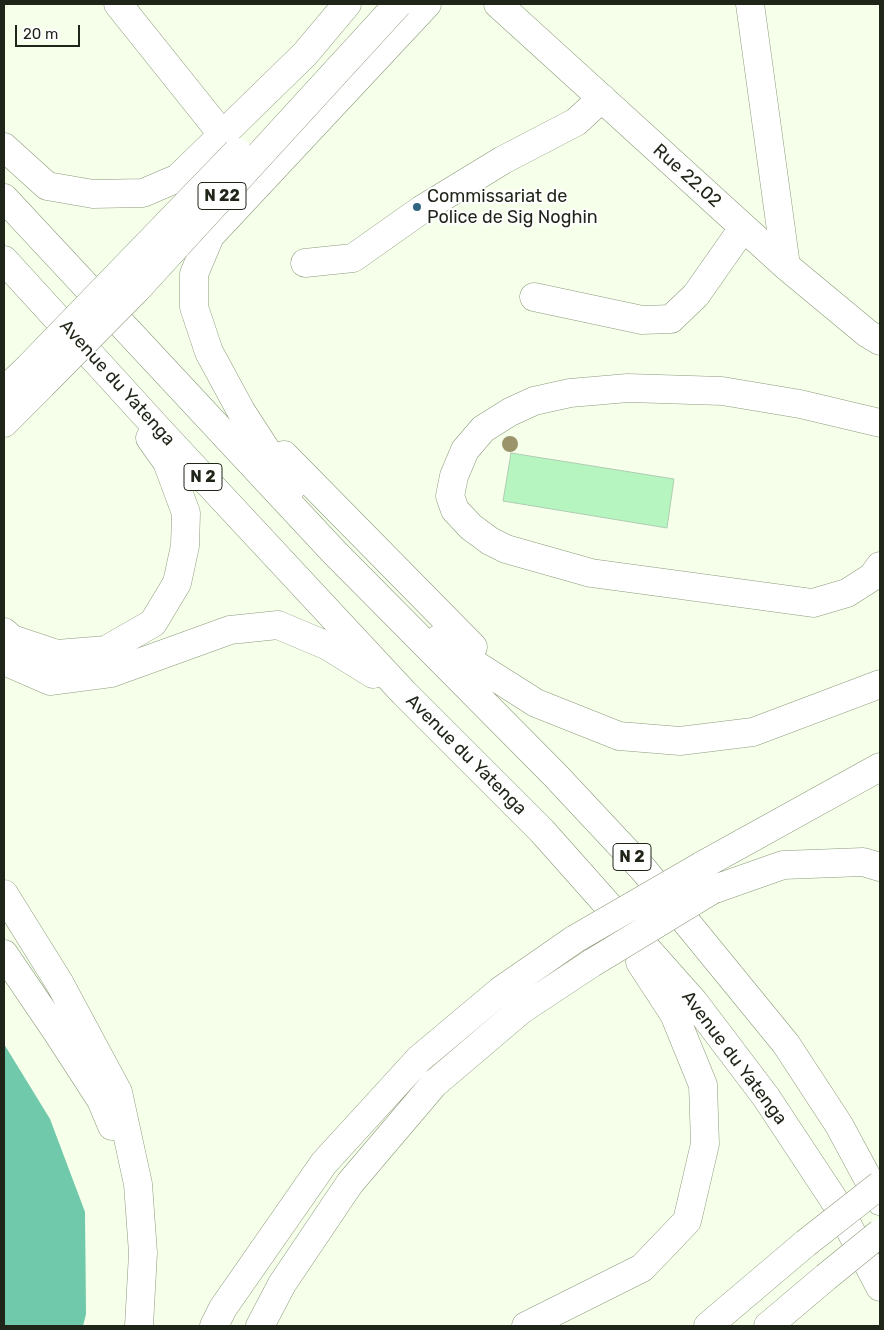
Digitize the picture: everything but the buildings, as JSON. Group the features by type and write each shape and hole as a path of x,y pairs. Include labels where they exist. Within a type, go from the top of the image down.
{"main road":[{"path":"120,4 222,134"},
{"path":"4,147 47,186 93,194 143,193 178,178 305,54 347,4"},
{"name":"N 22","path":"34,377 214,177 376,4"},
{"name":"N 22","path":"34,377 137,289 398,4"},
{"path":"427,4 210,236 194,274 194,307 209,352 241,411 334,552 454,651 536,703 619,736 680,741 752,732 880,684"},
{"name":"Rue 22.02","path":"498,4 786,266 868,334 880,341"},
{"path":"750,4 786,266"},
{"path":"305,263 353,258 421,210 495,165 576,122 602,98"},
{"name":"N 2","path":"4,198 334,552 555,775 643,869 786,1044 839,1125 880,1201"},
{"path":"534,297 642,320 670,319 696,295 743,228"},
{"name":"Avenue du Yatenga","path":"4,260 404,693 542,831 694,1002 766,1097 836,1203 880,1287"},
{"path":"4,632 12,639 57,654 106,650 153,623 177,584 185,546 186,513 167,462 101,367"},
{"path":"4,391 34,377"},
{"path":"4,423 34,377"},
{"path":"880,423 800,404 722,391 628,388 570,392 534,401 510,412 483,429 465,450 454,476 450,496 455,510 471,527 506,549 591,573 813,602 847,593 872,577 880,566"},
{"path":"241,411 477,652 536,703"},
{"path":"4,661 50,681 111,673 230,630 278,625 328,646 404,693"},
{"path":"752,732 880,666"},
{"path":"260,1326 282,1284 350,1183 434,1084 522,1010 592,963 706,878 880,767"},
{"path":"214,1326 223,1308 324,1163 419,1059 500,991 576,939 706,878 782,865 863,862 880,867"},
{"path":"526,1326 642,1268 687,1221 705,1144 703,1085 674,1014 594,889"},
{"path":"4,894 60,984 118,1092 138,1184 143,1252 139,1326"},
{"path":"4,954 101,1100 138,1184"},
{"path":"708,1326 806,1243 880,1185"},
{"path":"768,1326 880,1233"}],"shaded area":[{"path":"4,1044 50,1119 85,1212 86,1314 83,1326 4,1326"}],"place":[{"name":"Commissariat de Police de Sig Noghin","path":"417,207"}]}
